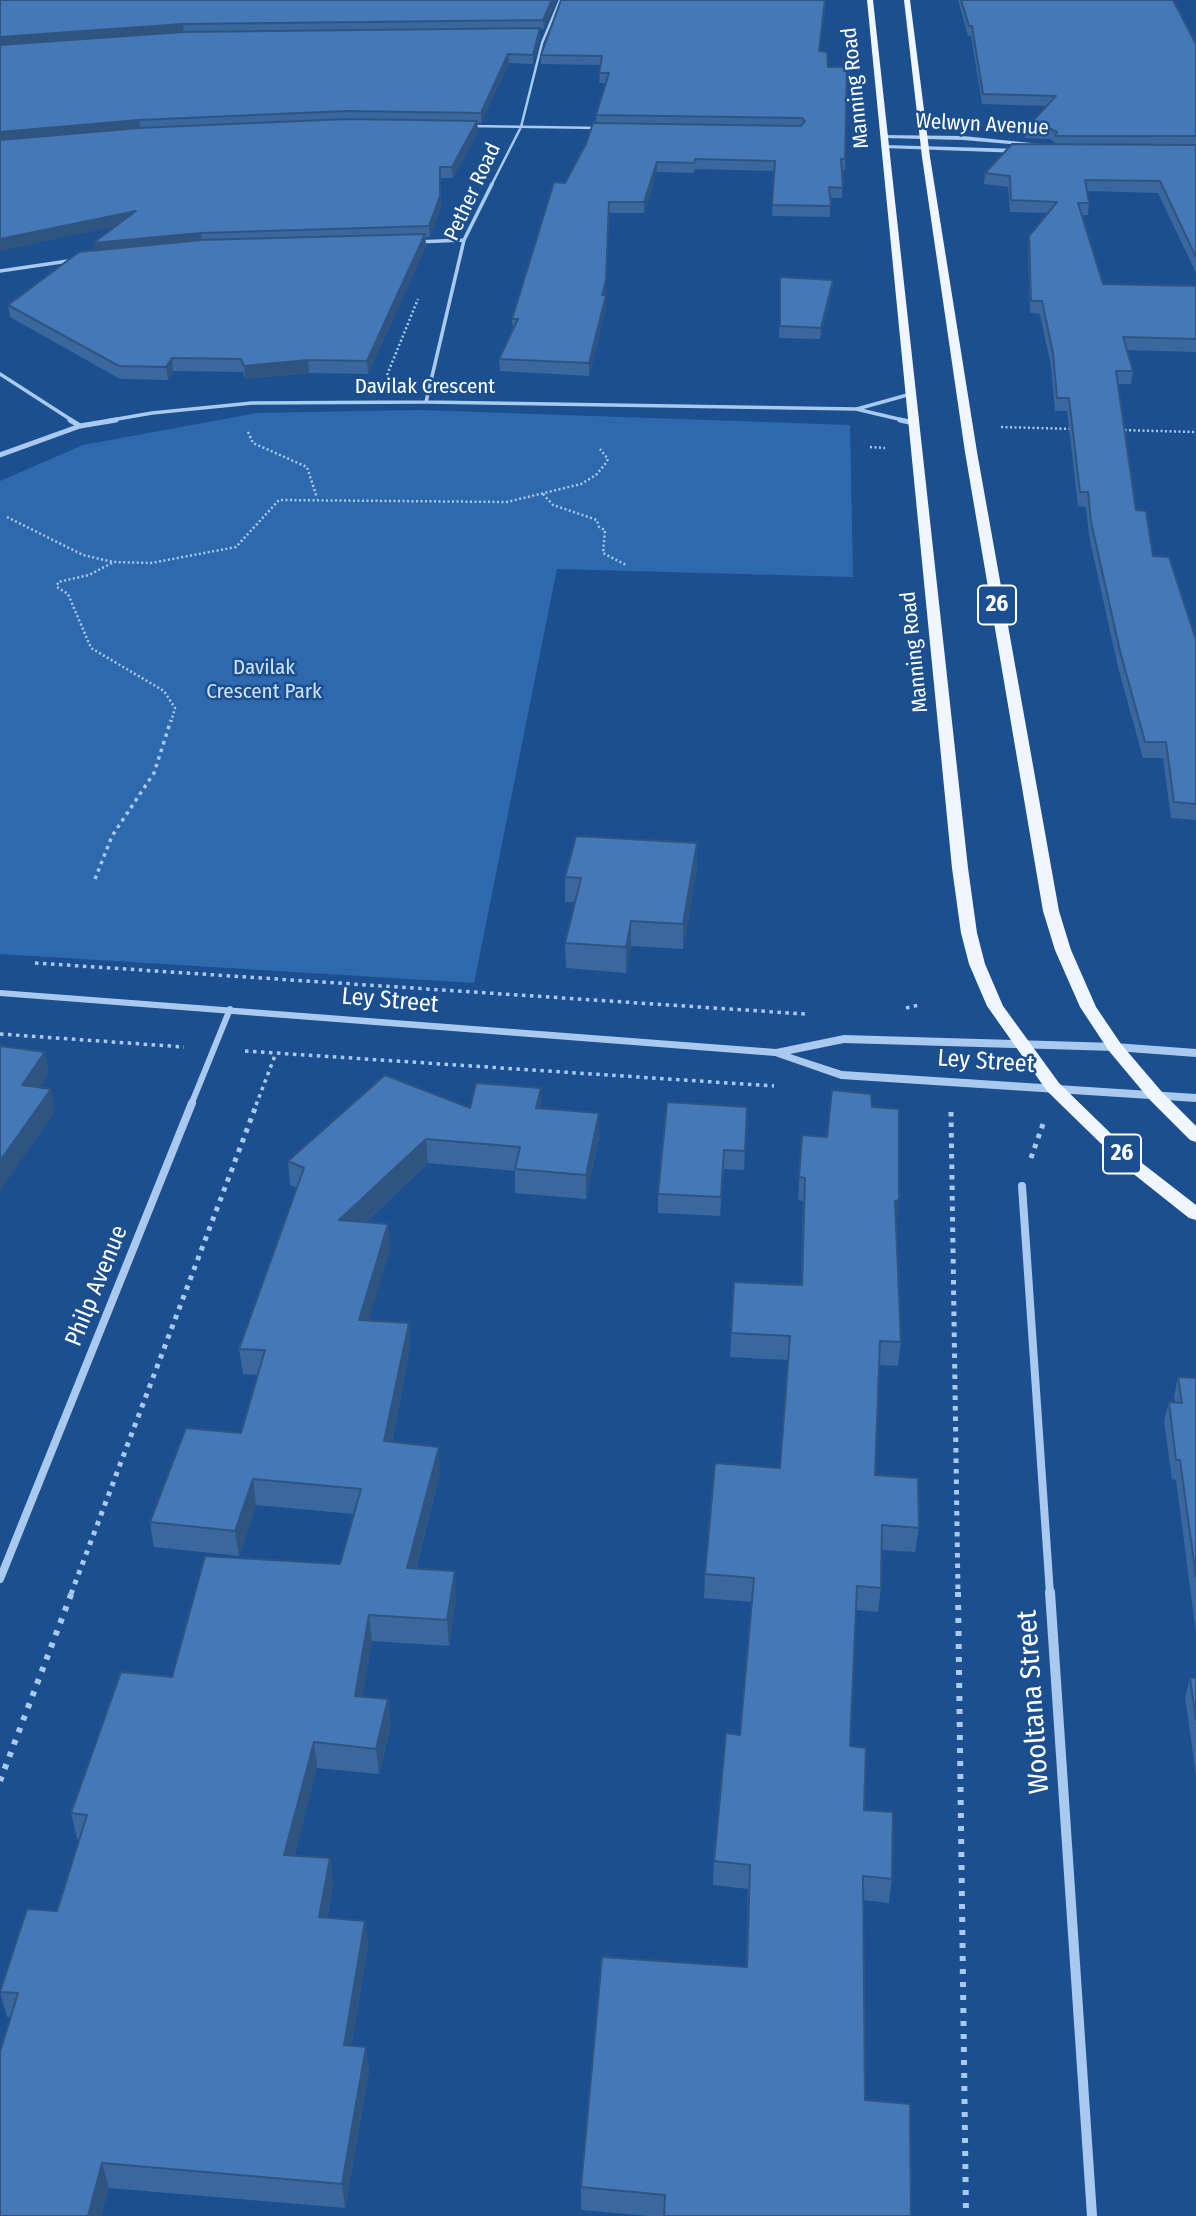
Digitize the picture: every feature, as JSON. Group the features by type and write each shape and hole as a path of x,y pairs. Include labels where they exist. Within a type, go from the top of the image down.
{"main road":[{"name":"Manning Road","path":"870,0 969,933 977,964 995,1006 1053,1087 1132,1164 1196,1214"},
{"name":"26","path":"907,0 971,452 1051,911 1082,996 1115,1047 1156,1096 1196,1136"}],"street":[{"name":"Pether Road","path":"426,401 464,240 521,127 545,33 560,0"},
{"path":"533,33 545,33"},
{"path":"468,126 612,128"},
{"name":"Welwyn Avenue","path":"885,141 1046,143 1078,149 1049,151 885,141"},
{"path":"415,242 464,240"},
{"path":"0,271 77,260"},
{"path":"0,374 80,426"},
{"name":"Davilak Crescent","path":"856,409 911,394"},
{"name":"Davilak Crescent","path":"0,455 80,426 152,413 236,404 426,401 856,409 914,423"},
{"name":"Ley Street","path":"0,993 776,1053 841,1074 1196,1098"},
{"name":"Philp Avenue","path":"0,1579 230,1009"},
{"name":"Ley Street","path":"776,1053 844,1039 1115,1047 1196,1053"},
{"name":"Wooltana Street","path":"1022,1186 1093,2216"}],"path":[{"path":"236,404 253,443 307,467 317,498"},
{"path":"1001,427 1084,429"},
{"path":"1112,430 1196,432"},
{"path":"7,517 83,555 113,562 151,563 236,547 279,500 317,498 506,502 581,484 596,475 608,459 600,449"},
{"path":"542,494 554,505 597,520 599,527 605,530 603,553 626,565"},
{"path":"95,879 112,836 154,773 175,708 164,691 91,648 68,594 57,587 58,582 89,575 113,562"},
{"path":"28,962 816,1014"},
{"path":"895,1012 919,1005"},
{"path":"0,1034 782,1087"},
{"path":"0,1781 276,1053"},
{"path":"951,1098 966,2216"},
{"path":"1022,1186 1044,1122"}],"green space":[{"name":"Davilak Crescent Park","path":"421,410 850,425 853,577 557,569 474,983 0,954 0,481 83,445 257,413"}],"building":[{"path":"0,0 552,0 543,20 183,24 0,37"},
{"path":"561,0 825,0 819,51 827,52 828,67 847,67 845,159 841,159 843,188 829,187 831,206 772,205 775,161 695,159 694,163 657,162 644,202 609,202 606,280 602,295 606,295 589,363 499,359 518,319 512,319 554,182 565,183 586,144 593,123 801,126 805,121 802,118 596,115 609,73 599,73 602,56 541,55"},
{"path":"961,0 1173,0 1196,44 1196,136 1055,136 1057,132 1051,129 1027,127 1056,96 983,94 972,26 969,26"},
{"path":"540,28 533,55 508,54 481,113 347,111 139,120 0,132 0,45 183,32"},
{"path":"347,119 477,121 452,167 440,167 440,196 429,226 201,233 93,243 136,211 0,239 0,140 139,128"},
{"path":"1012,144 1196,145 1196,257 1160,181 1085,180 1089,203 1078,203 1103,284 1196,286 1196,339 1123,337 1133,371 1116,371 1136,510 1146,511 1153,556 1169,557 1196,640 1196,804 1174,802 1166,742 1145,742 1120,651 1091,522 1088,492 1080,492 1069,398 1057,398 1053,353 1042,301 1031,301 1029,236 1057,202 1011,200 1010,176 985,173"},
{"path":"425,234 367,361 308,360 244,366 241,359 172,358 166,367 119,366 8,305 79,252 201,240"},
{"path":"780,277 833,280 821,328 780,326"},
{"path":"576,836 697,843 683,924 631,921 626,947 565,943 581,878 565,877"},
{"path":"0,1046 45,1052 22,1085 51,1089 0,1161"},
{"path":"385,1075 470,1108 476,1083 541,1088 536,1108 599,1113 586,1175 515,1169 520,1147 426,1139 339,1220 388,1224 359,1320 409,1323 384,1441 439,1447 407,1568 455,1571 447,1620 369,1615 355,1696 388,1699 376,1749 314,1742 284,1855 330,1858 319,1917 365,1921 344,2045 366,2047 342,2184 102,2163 88,2216 0,2216 0,2052 18,1993 0,1992 27,1909 57,1911 87,1815 71,1813 121,1672 172,1677 205,1556 340,1564 361,1489 253,1479 235,1531 150,1522 186,1428 241,1433 265,1350 239,1349 304,1168 288,1161"},
{"path":"832,1090 871,1094 872,1107 899,1109 899,1200 895,1201 901,1342 880,1341 875,1475 918,1478 919,1528 882,1525 881,1588 857,1586 850,1746 866,1748 864,1810 893,1812 892,1879 863,1876 865,2100 910,2104 911,2216 664,2216 665,2195 581,2187 602,1957 747,1967 750,1865 714,1861 726,1733 740,1735 754,1578 705,1574 715,1463 780,1468 790,1336 731,1333 734,1282 802,1285 805,1178 799,1177 802,1135 827,1137"},
{"path":"667,1102 747,1107 745,1151 724,1150 721,1197 658,1194"},
{"path":"1178,1377 1196,1378 1196,1577 1169,1402 1182,1403"},
{"path":"1190,1678 1196,1678 1196,1720"}]}
